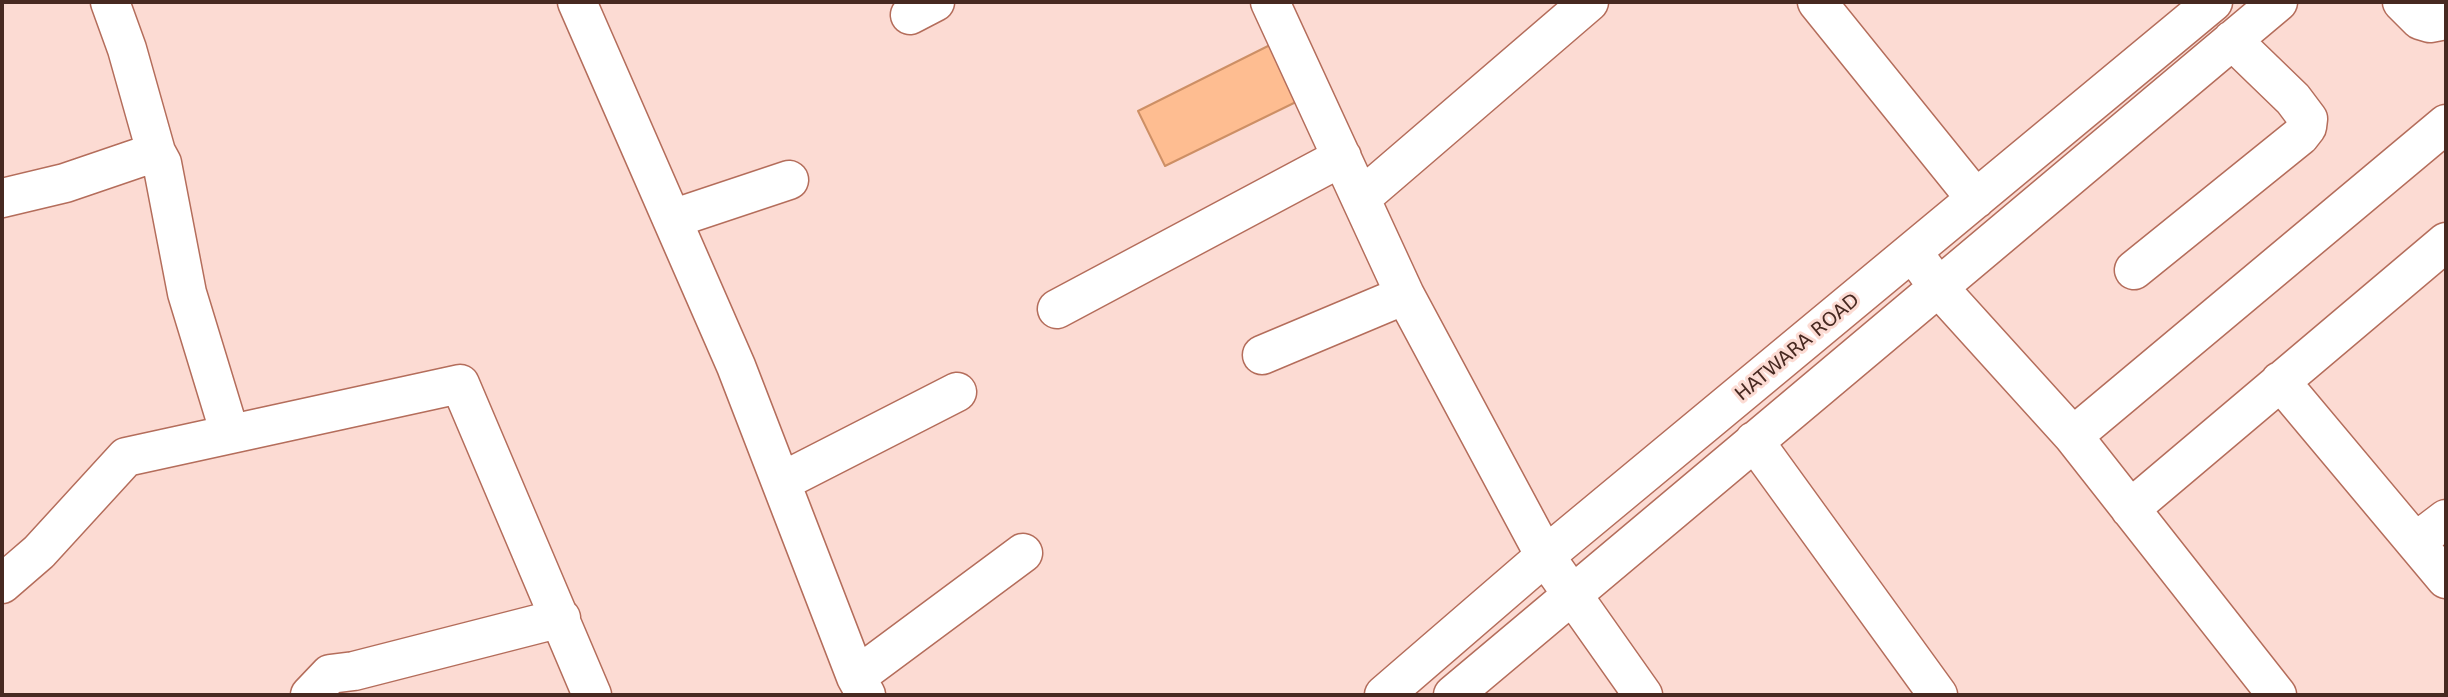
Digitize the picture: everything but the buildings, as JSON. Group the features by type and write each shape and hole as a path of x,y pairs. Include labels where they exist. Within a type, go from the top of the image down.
{"street":[{"path":"110,2 127,49 156,152 162,163 187,293 230,434"},
{"path":"577,2 736,366 861,686 1023,553"},
{"path":"1270,2 1405,295 1545,556 1643,695"},
{"path":"1361,198 1589,2"},
{"path":"1817,2 1976,199"},
{"name":"HATWARA ROAD","path":"1384,695 1545,556 2213,2"},
{"path":"1453,695 2278,2"},
{"path":"2402,2 2420,20 2430,23 2446,20"},
{"path":"2134,270 2300,136 2307,127 2308,119 2293,99 2232,40"},
{"path":"2073,436 2446,124"},
{"path":"2,198 65,183 156,152"},
{"path":"1057,309 1342,156"},
{"path":"672,219 789,180"},
{"path":"2130,509 2446,242"},
{"path":"1913,252 1937,287 2073,436 2277,695"},
{"path":"1262,355 1405,295"},
{"path":"2280,381 2432,530 2446,579"},
{"path":"3,581 39,552 125,457 460,384 592,695"},
{"path":"781,482 957,392"},
{"path":"1754,441 1938,695"},
{"path":"310,695 330,674 354,671 561,618"}]}
